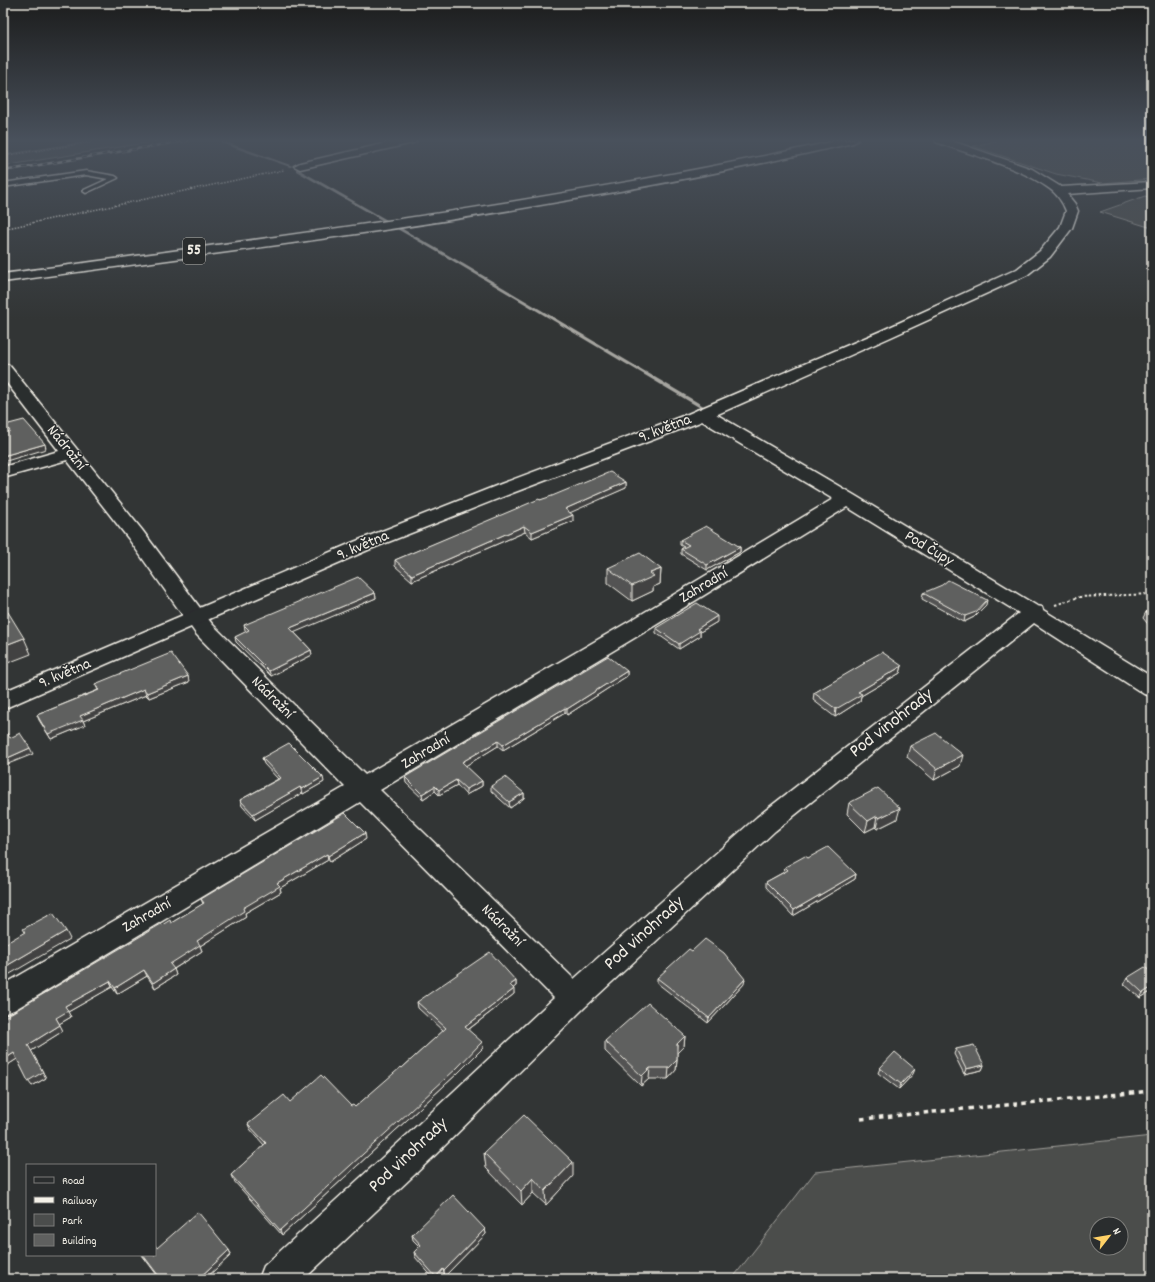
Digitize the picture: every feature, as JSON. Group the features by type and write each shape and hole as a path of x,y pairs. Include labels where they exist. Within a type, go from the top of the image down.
{"street":[{"name":"55","path":"3,278 384,225 550,200"},
{"name":"9. května","path":"3,701 194,618 448,511 703,414 928,316 1022,272 1045,254 1058,240 1069,223 1072,211 1066,200"},
{"name":"Nádražní","path":"3,368 135,534 188,607 194,618 363,789 574,998"},
{"name":"Pod Čupy","path":"703,414 1034,612 1152,688"},
{"path":"3,474 70,453"},
{"name":"Zahradní","path":"3,1001 638,626 847,499"},
{"name":"Pod vinohrady","path":"277,1279 419,1147 574,998 766,824 1034,612"}],"path":[{"path":"3,229 147,200"},
{"path":"1034,612 1079,597 1152,594"},
{"path":"861,1119 1152,1091"}],"green space":[{"path":"1134,200 1152,200 1152,228 1100,212"},
{"path":"1152,1136 1152,1279 732,1279 815,1172"}],"building":[{"path":"24,420 45,444 3,456 3,433 10,431 5,425"},
{"path":"610,472 626,482 565,509 573,515 532,532 524,526 412,575 395,560 539,499 552,496"},
{"path":"706,526 740,547 707,565 681,549 689,545 680,540"},
{"path":"640,553 661,569 650,573 654,576 632,586 608,568"},
{"path":"358,577 375,593 290,628 311,650 269,671 235,637 249,630 244,625"},
{"path":"948,580 987,600 976,612 965,616 923,593 942,585"},
{"path":"697,603 717,616 697,629 700,631 679,644 656,628"},
{"path":"8,612 24,638 3,646 3,614"},
{"path":"1146,612 1152,612 1152,621"},
{"path":"882,652 902,666 858,692 862,694 836,709 814,693 865,663 864,662"},
{"path":"171,653 188,676 147,693 144,689 80,716 83,720 48,734 37,715 99,690 95,684"},
{"path":"608,656 627,671 567,709 565,708 503,745 498,741 462,762 482,781 466,789 456,780 439,790 435,786 422,794 405,777"},
{"path":"3,727 10,738 20,733 30,748 3,760"},
{"path":"936,733 963,755 937,769 910,746"},
{"path":"289,743 323,777 302,789 300,787 253,814 240,800 281,778 262,758"},
{"path":"505,777 524,793 509,802 491,786"},
{"path":"878,788 900,808 879,818 877,816 868,821 849,803"},
{"path":"345,813 365,833 328,856 327,854 277,883 280,886 243,908 244,911 197,941 200,945 170,964 174,969 153,983 144,970 115,988 110,981 65,1006 68,1011 56,1018 60,1025 28,1045 43,1072 28,1081 14,1053 3,1060 3,1018 161,924 162,925 170,920 171,923 204,903 201,899"},
{"path":"828,847 856,874 794,910 766,882 788,870 785,867 805,856 808,858"},
{"path":"53,913 66,931 3,968 3,945 25,932 23,929"},
{"path":"705,939 724,953 745,979 709,1018 657,978 689,949 692,951"},
{"path":"490,952 516,981 510,985 514,989 465,1027 482,1042 457,1068 280,1230 231,1175 266,1143 248,1124 284,1095 290,1102 321,1075 351,1106 353,1105 355,1107 401,1067 402,1068 446,1028 417,1002"},
{"path":"1145,967 1152,973 1152,987 1143,993 1127,978"},
{"path":"648,1003 685,1036 677,1044 677,1060 669,1068 650,1068 642,1076 605,1041"},
{"path":"974,1045 984,1065 966,1069 956,1049"},
{"path":"895,1052 915,1069 901,1084 880,1068"},
{"path":"524,1115 573,1162 545,1191 533,1178 521,1191 484,1153"},
{"path":"453,1195 485,1229 444,1271 443,1269 436,1277 414,1252 421,1245 412,1235"},
{"path":"198,1212 229,1250 198,1279 161,1279 144,1256 156,1256 156,1246 157,1248"}],"waterway":[{"path":"349,200 704,408"}]}
